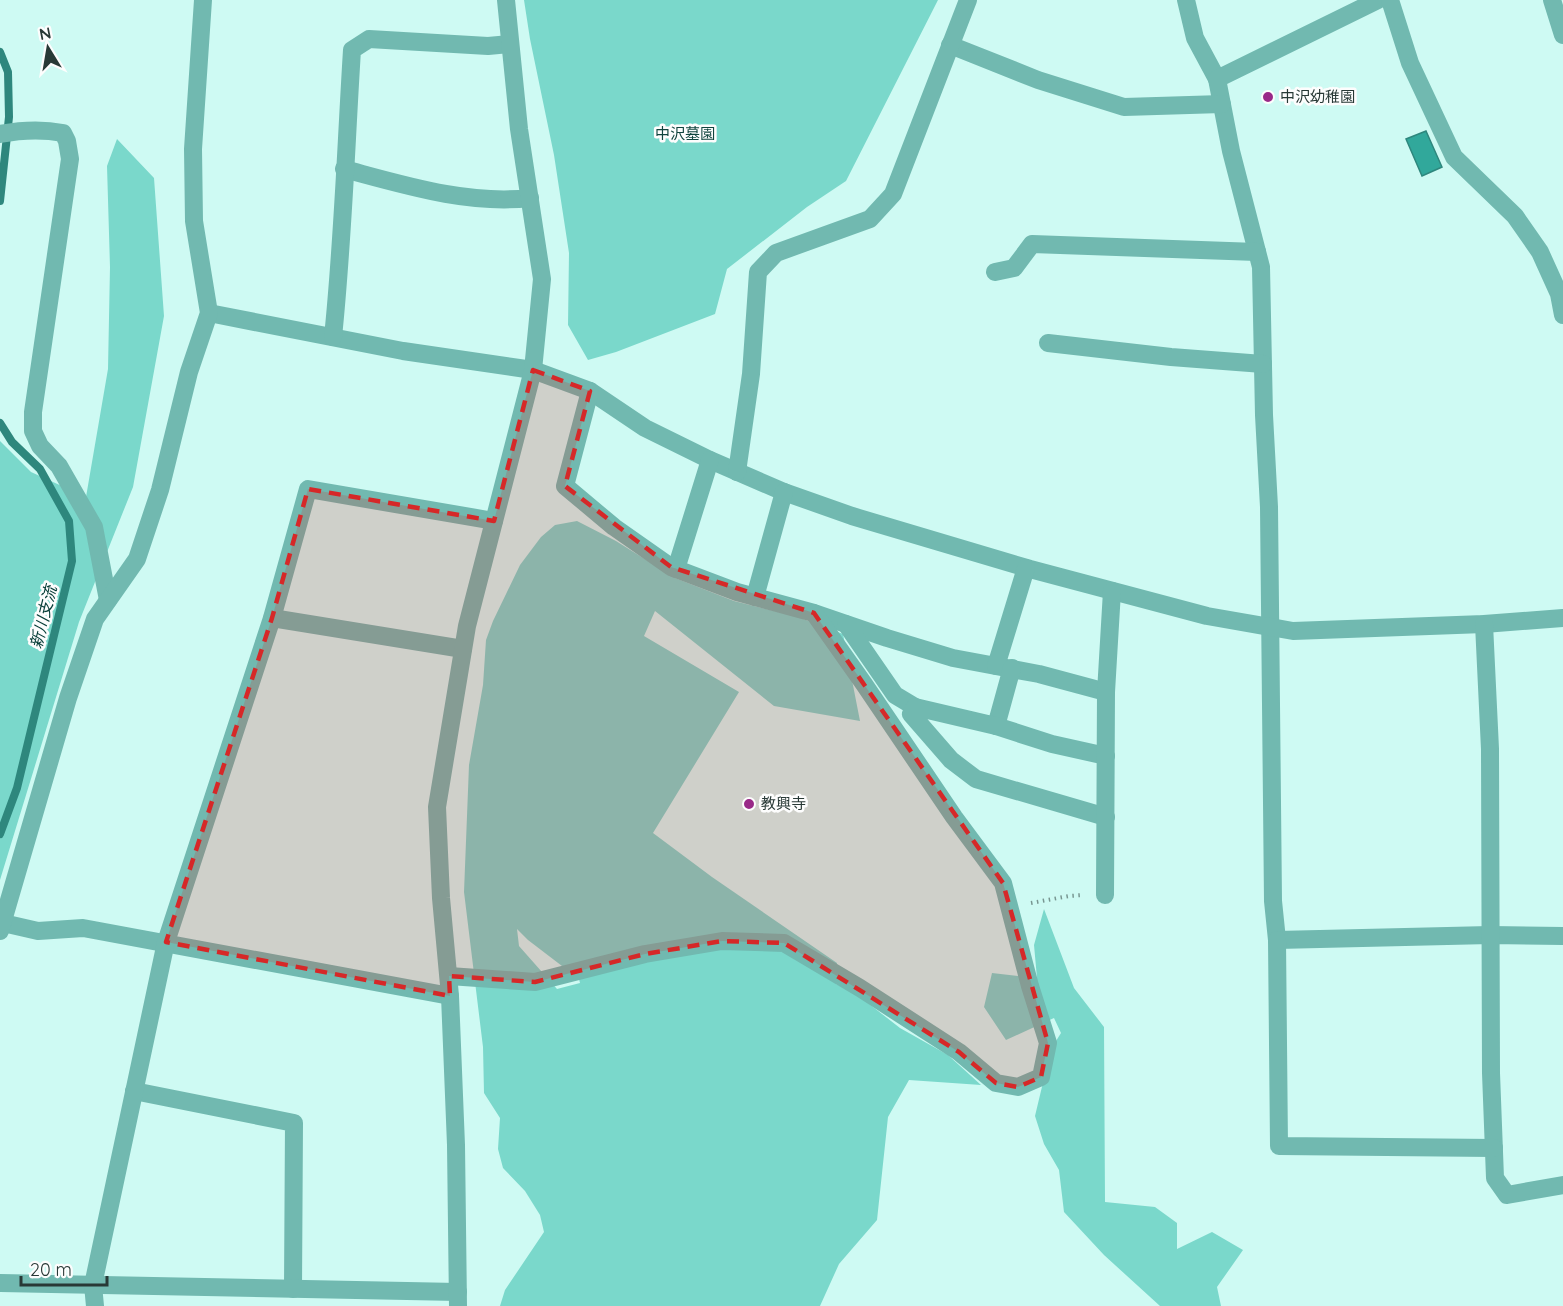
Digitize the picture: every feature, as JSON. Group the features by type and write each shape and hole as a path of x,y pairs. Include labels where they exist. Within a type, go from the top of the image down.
{"street":[{"path":"203,0 193,149 194,221 209,313 189,372 160,490 150,520 136,559 96,619 68,698 1,927 38,931 83,928 450,996"},
{"path":"0,1283 293,1289 458,1299 456,1145 450,996 441,898 437,807 467,626 533,370 542,279 519,129 506,0"},
{"path":"737,472 751,374 758,272 776,253 870,219 893,194 968,0"},
{"path":"1186,0 1195,38 1217,79 1231,151 1261,267 1269,507 1273,901 1277,940 1279,1146 1494,1148"},
{"path":"1217,79 1378,0"},
{"path":"1390,0 1410,63 1454,157 1515,216 1540,252 1559,294 1563,315"},
{"path":"1552,0 1563,35"},
{"path":"333,337 342,229 352,50 369,39 488,46 510,44"},
{"path":"950,45 1038,80 1124,107 1222,104"},
{"path":"8,132 47,130 63,133 67,141 70,159 33,411 33,431 40,446 59,466 94,527 108,600"},
{"path":"344,169 421,190 505,201 530,198"},
{"path":"995,272 1014,268 1032,244 1257,252"},
{"path":"209,313 403,351 533,370 590,391 645,428 710,460 784,492 852,516 1026,568 1207,616 1293,631 1484,624 1563,618"},
{"path":"1048,343 1171,357 1263,364"},
{"path":"590,391 564,486 614,527 676,569 755,597 814,613 953,658 1040,674 1106,692"},
{"path":"676,569 710,460"},
{"path":"95,1306 93,1285 166,942 272,618 308,489 494,520"},
{"path":"755,597 784,492"},
{"path":"996,726 1004,667 1026,568"},
{"path":"1105,895 1106,692 1113,591"},
{"path":"449,976 535,982 645,954 722,941 784,942 958,1052 996,1083 1018,1087 1041,1077 1048,1043 1030,986 1003,883 954,817 814,613"},
{"path":"272,618 463,649"},
{"path":"846,624 895,695 915,707 1106,756"},
{"path":"1484,624 1490,749 1490,935 1495,1178 1507,1195 1563,1185"},
{"path":"915,707 911,714 951,760 976,779 1106,817"},
{"path":"1277,940 1490,935 1563,936"},
{"path":"134,1091 294,1123 293,1289"}],"path":[{"path":"1010,907 1069,896"}],"highlighted area":[{"path":"533,370 590,391 565,486 671,567 814,613 1003,883 1048,1043 1041,1077 1018,1087 996,1083 959,1052 784,943 722,941 645,954 535,982 449,976 450,996 166,942 272,618 308,489 494,521"}],"green space":[{"name":"中沢墓園","path":"524,0 938,0 846,181 807,207 727,269 715,314 616,352 588,360 568,325 569,253 554,155"},
{"path":"117,139 154,178 164,316 133,487 79,622 0,880 0,441 31,472 86,497 108,369 110,267 107,166"},
{"path":"577,521 616,541 675,578 734,601 798,617 843,634 860,721 774,706 655,611 644,636 739,692 653,833 712,877 837,963 836,984 855,993 900,1028 948,1055 981,1085 909,1080 888,1117 877,1220 839,1264 820,1306 500,1306 505,1290 544,1232 540,1215 525,1191 503,1168 498,1149 500,1118 484,1093 483,1047 464,892 469,765 483,685 486,640 520,565 541,537 555,525","holes":["517,929 579,979 580,983 557,989 519,946"]},
{"path":"1044,909 1074,988 1104,1027 1105,1202 1155,1207 1177,1223 1177,1249 1212,1232 1243,1250 1217,1287 1221,1306 1160,1306 1104,1255 1064,1212 1059,1170 1044,1144 1035,1116 1051,1049 1061,1033 1054,1018 1006,1040 984,1007 992,973 1037,978 1034,945"}],"shaded area":[{"path":"1426,131 1442,167 1422,176 1406,139"}],"waterway":[{"name":"新川支流","path":"0,52 8,72 9,117 0,201"},
{"name":"新川支流","path":"0,423 12,442 40,469 69,521 72,561 17,788 0,834"}],"place":[{"name":"中沢幼稚園","path":"1268,97"},
{"name":"教興寺","path":"749,804"}]}
